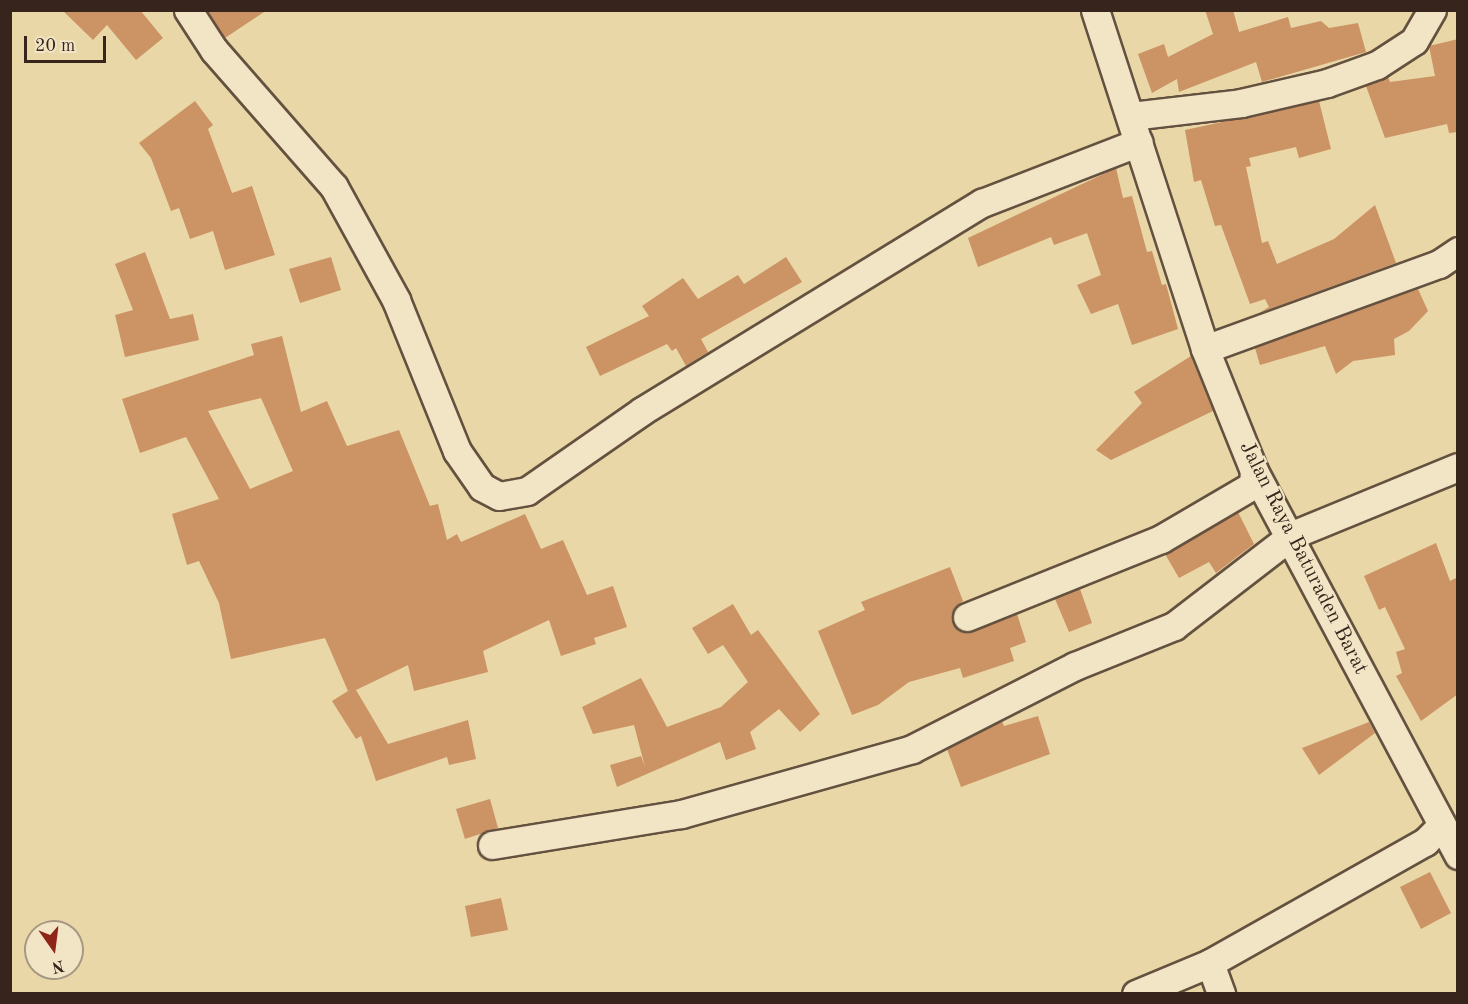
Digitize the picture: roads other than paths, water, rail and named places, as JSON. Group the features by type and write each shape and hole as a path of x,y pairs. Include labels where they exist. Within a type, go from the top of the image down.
{"street":[{"path":"188,10 214,50 334,188 396,300 457,452 482,487 499,496 527,490 642,411 982,203 1139,142"},
{"name":"Jalan Raya Baturaden Barat","path":"1095,10 1205,350 1254,471 1292,535 1458,855"},
{"path":"1131,116 1241,103 1337,80 1377,65 1413,41 1432,10"},
{"path":"1205,350 1439,264 1458,251"},
{"path":"492,845 681,814 912,748 1075,666 1174,626 1292,535 1458,467"},
{"path":"967,617 1161,539 1252,485 1254,471"},
{"path":"1136,993 1210,963 1425,842 1442,825"},
{"path":"1210,963 1221,993"}]}
